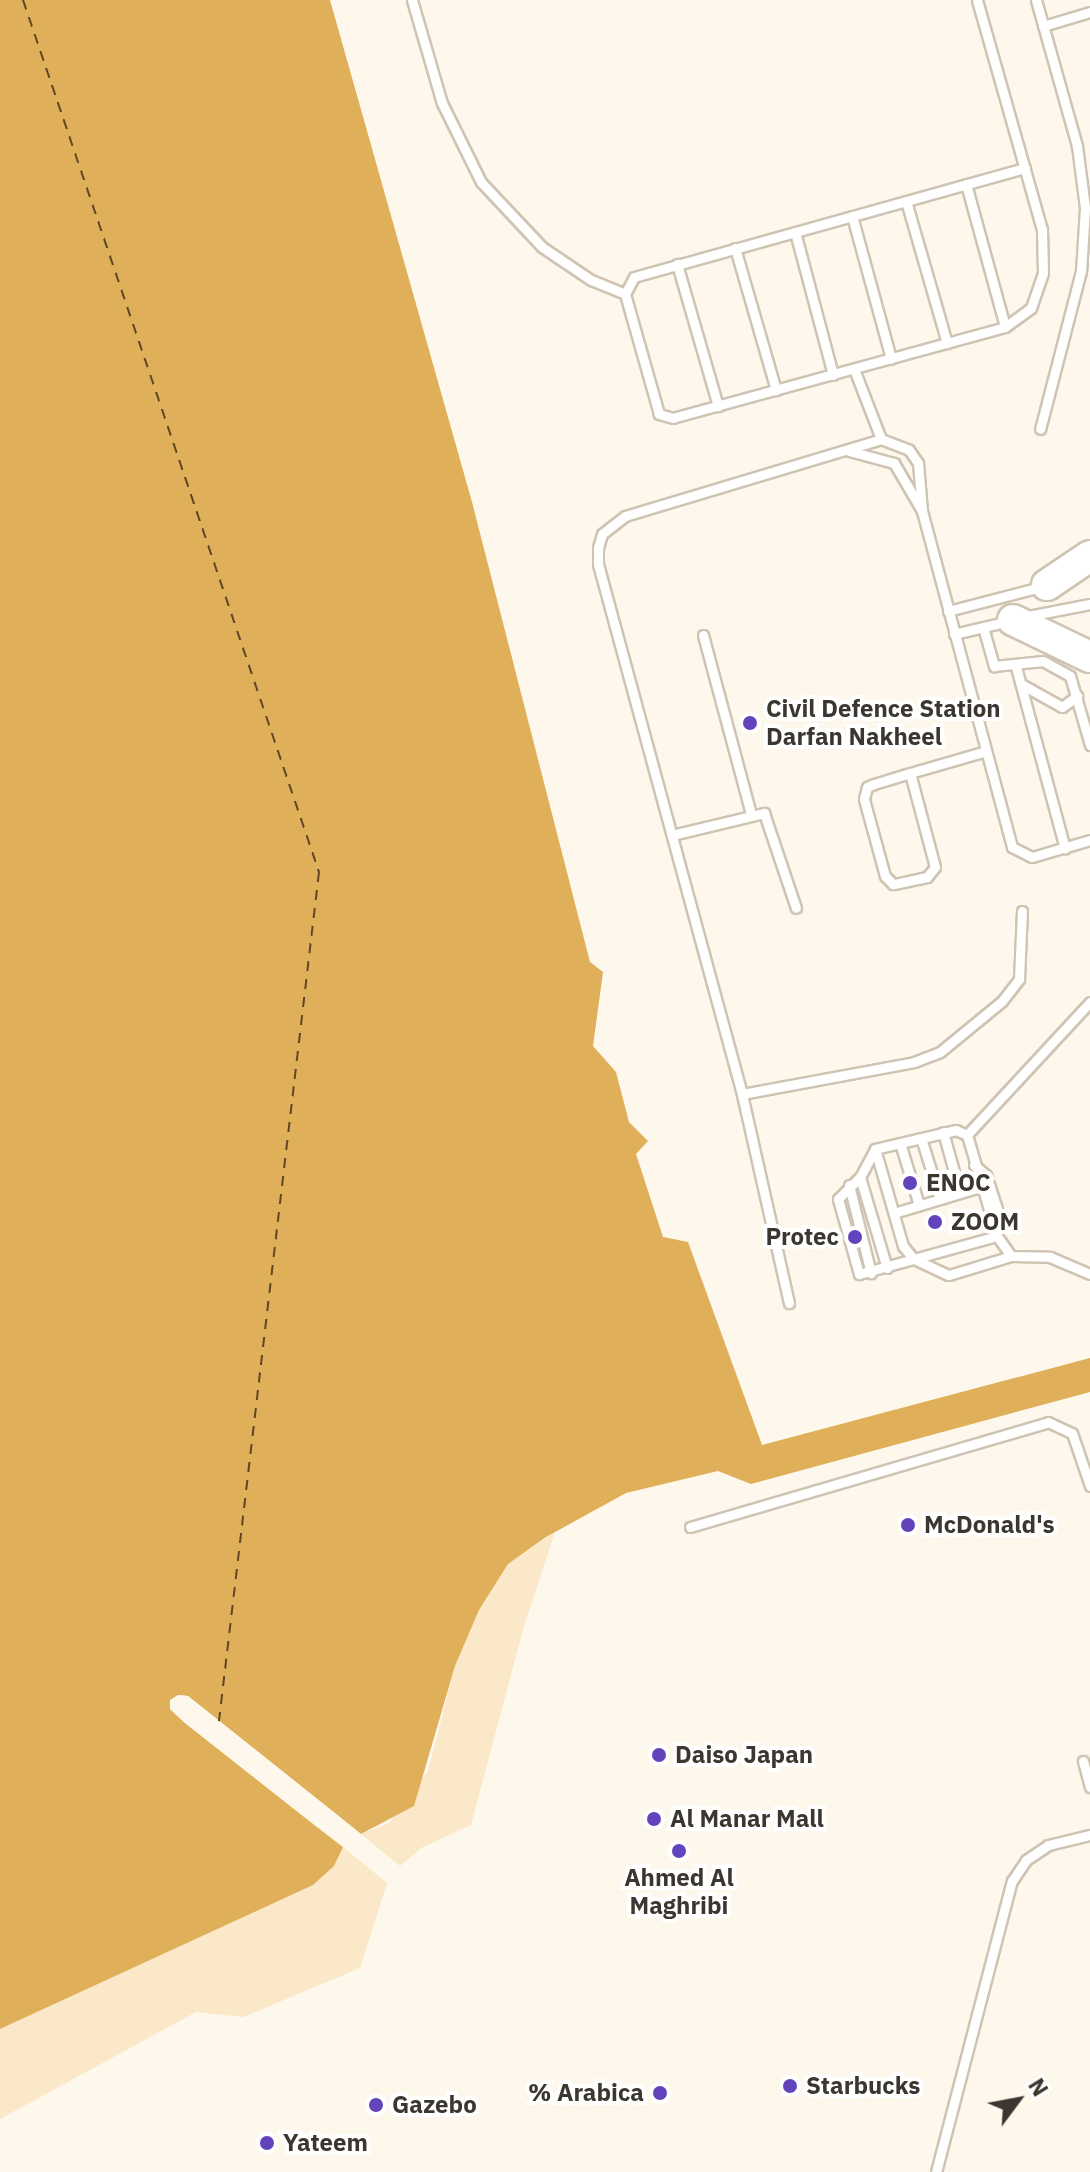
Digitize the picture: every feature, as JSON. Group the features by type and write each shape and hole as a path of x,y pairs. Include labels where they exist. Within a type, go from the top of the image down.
{"main road":[{"path":"1047,585 1090,556"},
{"path":"1013,620 1090,657"}],"lane":[{"path":"412,0 442,103 481,182 542,247 591,280 625,294"},
{"path":"977,0 1025,168 1042,229 1043,273 1031,308 1005,327 673,418 659,414 625,294 634,277 1025,168"},
{"path":"1036,0 1077,146 1085,208 1081,271 1040,429"},
{"path":"1043,26 1090,12"},
{"path":"966,184 1005,327"},
{"path":"906,201 947,343"},
{"path":"852,216 891,359"},
{"path":"795,232 833,375"},
{"path":"735,248 776,390"},
{"path":"677,264 718,406"},
{"path":"854,369 881,439"},
{"path":"789,1303 742,1094 598,564 602,534 625,516 881,439 897,442 918,463 922,511 1017,854 1032,857 1090,840"},
{"path":"846,450 894,463 922,511"},
{"path":"948,611 1090,574"},
{"path":"954,634 1090,604"},
{"path":"983,627 994,666 1053,663 1070,676 1090,745"},
{"path":"703,635 751,814"},
{"path":"1016,667 1065,848"},
{"path":"1021,684 1062,707 1077,696"},
{"path":"910,773 935,867 927,877 893,884 885,876 864,795 871,785 910,773 986,751"},
{"path":"672,835 751,814 768,816 796,908"},
{"path":"742,1094 914,1062 940,1052 1002,1001 1019,979 1022,911"},
{"path":"967,1135 1090,1002"},
{"path":"967,1135 943,1132 875,1149 860,1177 840,1192 838,1208 856,1270 871,1273 996,1232"},
{"path":"943,1132 960,1193"},
{"path":"967,1135 980,1187 996,1232 1011,1256"},
{"path":"921,1138 940,1199"},
{"path":"900,1143 919,1205"},
{"path":"875,1149 903,1246 914,1259 949,1275 1011,1256 1050,1257 1090,1274"},
{"path":"974,1165 986,1175 997,1209 996,1232"},
{"path":"860,1177 887,1268"},
{"path":"894,1213 980,1187"},
{"path":"690,1527 1048,1422 1072,1433 1090,1486"},
{"path":"1083,1761 1090,1787"},
{"path":"936,2172 1012,1881 1026,1860 1048,1845 1090,1835"}],"shaded area":[{"path":"0,0 330,0 472,502 590,962 603,972 593,1046 616,1072 629,1122 648,1141 636,1154 663,1237 688,1242 762,1445 1090,1358 1090,1392 751,1484 718,1471 626,1493 546,1537 508,1564 479,1610 455,1666 414,1806 361,1834 188,1696 178,1695 170,1709 185,1723 343,1847 334,1866 313,1885 0,2029"},
{"path":"555,1532 524,1626 471,1825 421,1848 400,1866 361,1834 389,1823 428,1771 455,1666 479,1610 508,1564"},
{"path":"343,1847 387,1883 360,1968 243,2017 196,2012 0,2119 0,2029 313,1885 334,1866"}],"pier":[{"path":"178,1695 188,1696 365,1837 186,1700 174,1702 187,1720 346,1850 185,1723 170,1709 170,1700"}],"ferry route":[{"path":"23,0 319,872 219,1721"}],"place":[{"name":"Civil Defence Station Darfan Nakheel","path":"750,723"},
{"name":"ENOC","path":"910,1183"},
{"name":"ZOOM","path":"935,1222"},
{"name":"Protec","path":"855,1237"},
{"name":"McDonald's","path":"908,1525"},
{"name":"Daiso Japan","path":"659,1755"},
{"name":"Al Manar Mall","path":"654,1819"},
{"name":"Ahmed Al Maghribi","path":"679,1851"},
{"name":"Starbucks","path":"790,2086"},
{"name":"% Arabica","path":"660,2093"},
{"name":"Gazebo","path":"376,2105"},
{"name":"Yateem","path":"267,2143"}]}
